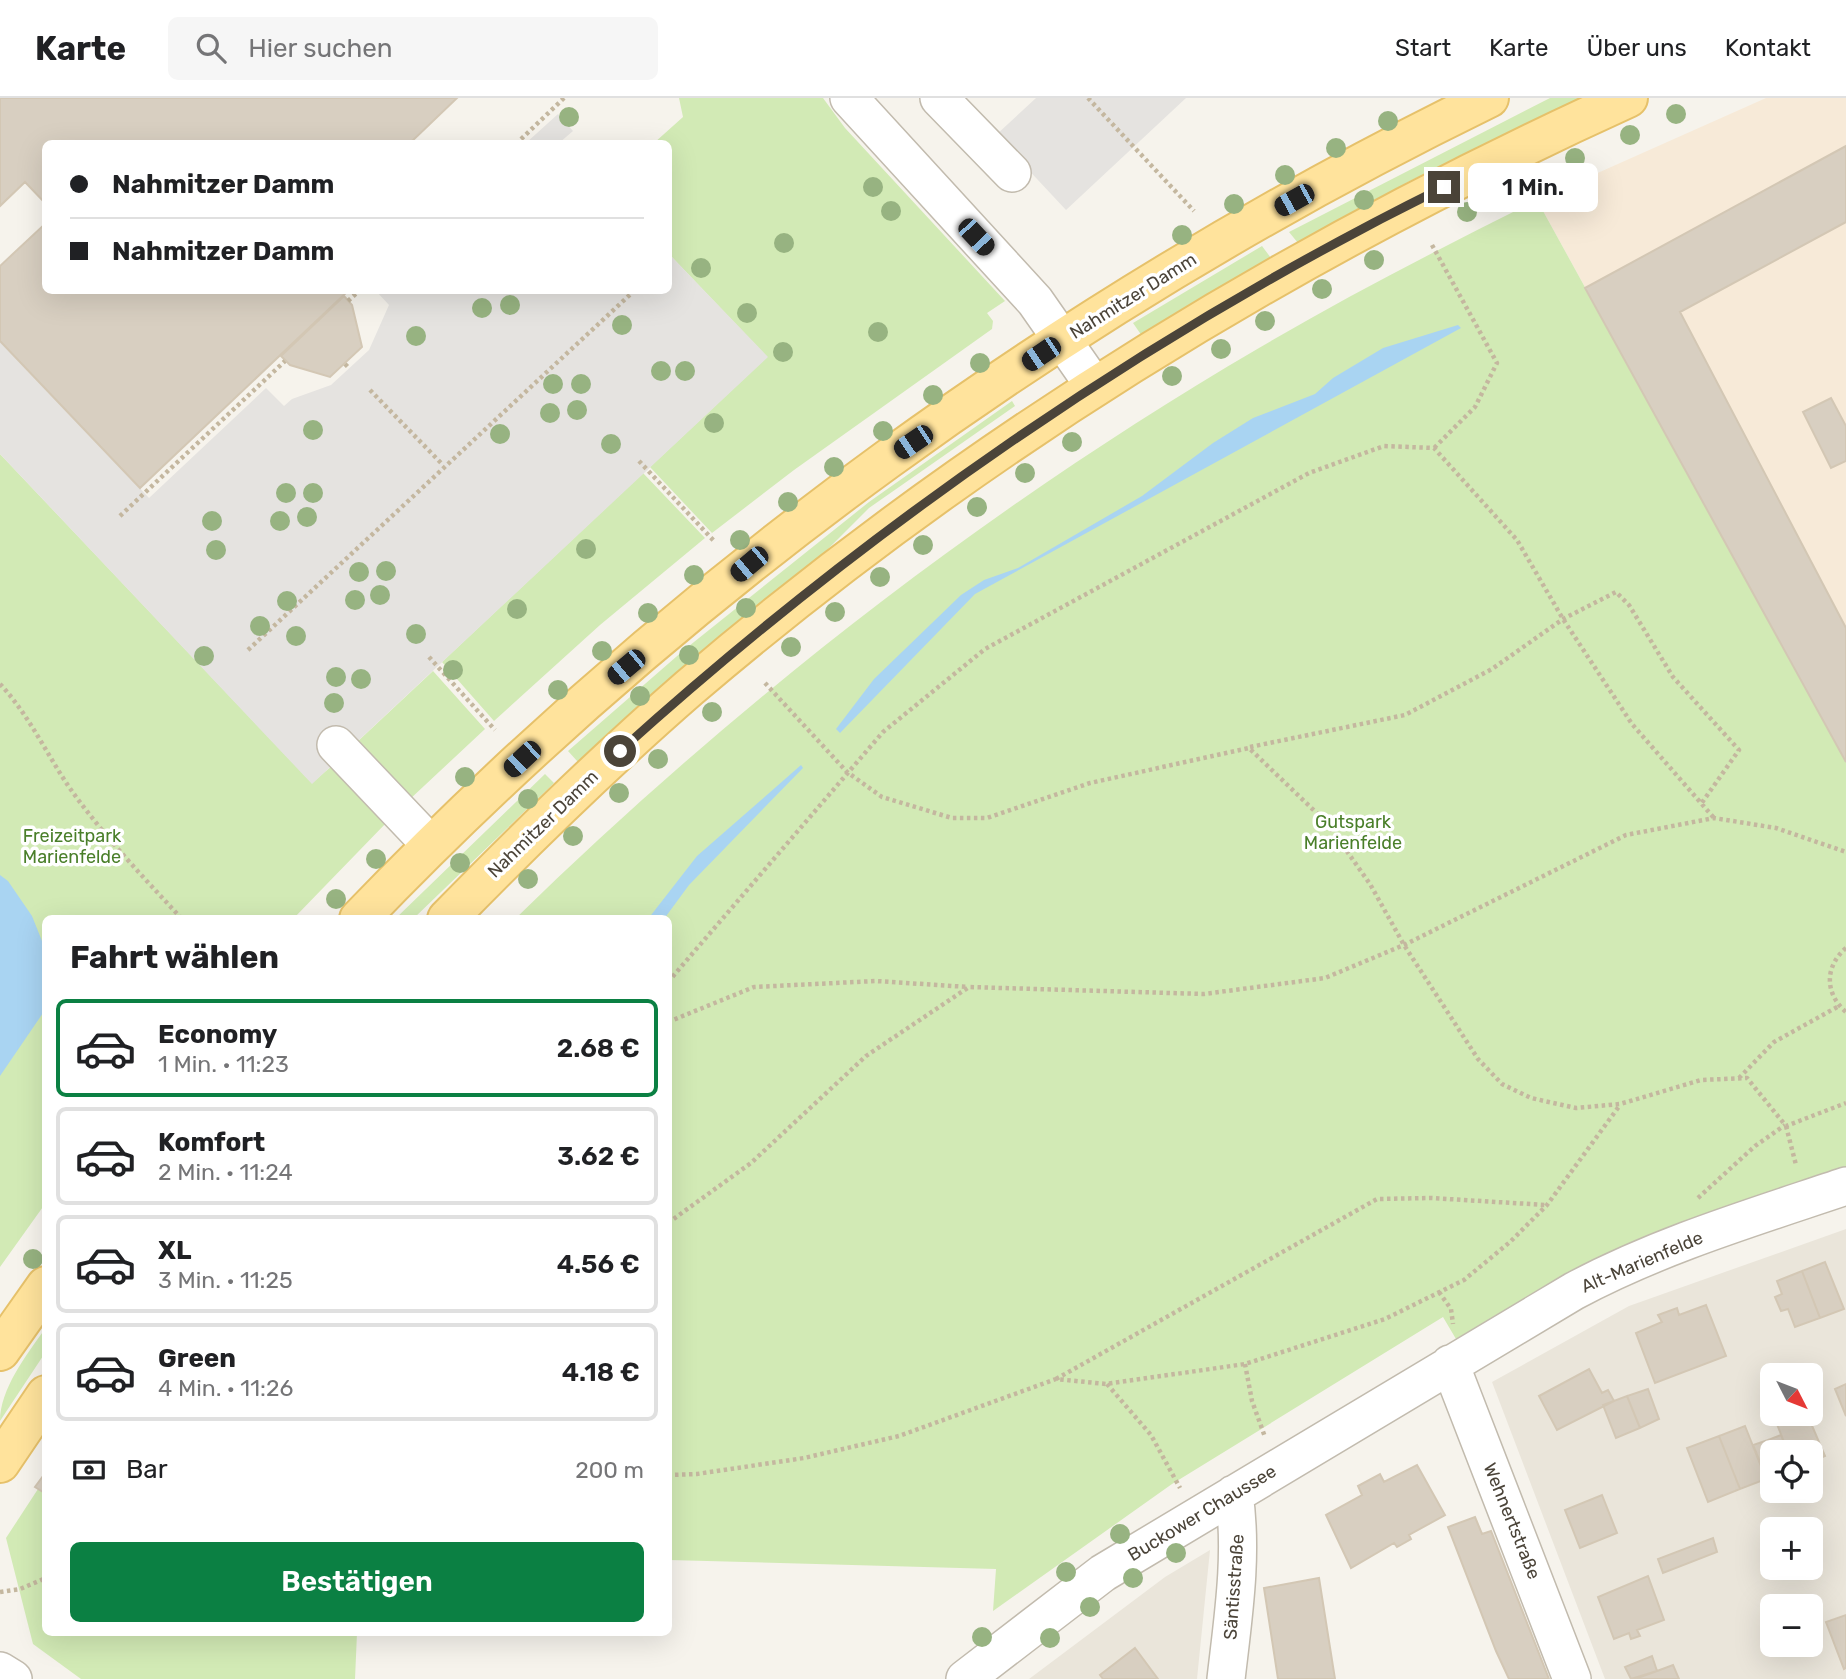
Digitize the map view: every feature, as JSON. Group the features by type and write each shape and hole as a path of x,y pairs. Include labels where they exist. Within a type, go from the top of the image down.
{"main road":[{"name":"Nahmitzer Damm","path":"363,915 431,845 604,684 749,564 871,471 1062,340 1224,239 1387,148 1489,98"},
{"name":"Nahmitzer Damm","path":"451,915 533,831 691,687 887,531 1095,387 1262,286 1400,209 1628,98"},
{"path":"0,1351 42,1292"},
{"path":"0,1463 42,1401"}],"street":[{"path":"849,98 1035,301 1095,387"},
{"path":"939,98 1012,173"},
{"path":"336,745 431,845"},
{"name":"Alt-Marienfelde","path":"1450,1364 1625,1265 1846,1186"},
{"name":"Buckower Chaussee","path":"965,1679 1103,1573 1450,1364"},
{"name":"Wehnertstraße","path":"1450,1364 1572,1679"},
{"name":"Säntisstraße","path":"1226,1679 1236,1592 1238,1523 1234,1494"},
{"path":"0,1671 13,1679"}],"path":[{"path":"520,140 564,98"},
{"path":"1088,98 1194,211"},
{"path":"1433,245 1497,363 1475,407 1434,448"},
{"path":"348,301 356,294"},
{"path":"248,650 443,465 631,294"},
{"path":"120,516 285,360"},
{"path":"370,390 443,465"},
{"path":"672,977 883,732 985,649 1309,473 1384,446 1434,448 1517,540 1563,619 1632,724 1714,818"},
{"path":"639,461 714,541"},
{"path":"765,683 847,772 882,797 952,818 987,818 1090,783 1405,715 1492,669 1563,619 1616,592 1629,605 1693,701 1723,729 1739,750 1702,804"},
{"path":"429,657 495,730"},
{"path":"0,684 18,703 70,787 132,866 178,915"},
{"path":"1249,747 1327,823 1370,884 1404,946 1478,1059 1502,1084 1531,1098 1576,1108 1620,1104 1701,1080 1747,1079 1785,1125"},
{"path":"672,1020 754,987 876,981 969,987 1204,994 1325,978 1404,946 1626,835 1714,818 1776,828 1846,852"},
{"path":"1846,948 1835,957 1828,975 1835,1002 1846,1012"},
{"path":"672,1220 751,1163 866,1056 969,987"},
{"path":"1738,1079 1774,1042 1839,1006"},
{"path":"1696,1202 1715,1179 1785,1125 1846,1103"},
{"path":"1056,1378 1106,1384 1245,1364 1385,1319 1473,1272 1510,1242 1547,1205 1620,1104"},
{"path":"672,1475 697,1474 804,1458 899,1436 1056,1378 1377,1199 1431,1198 1547,1205"},
{"path":"1440,1292 1451,1308 1453,1326"},
{"path":"1245,1364 1252,1401 1266,1439"},
{"path":"1106,1384 1151,1436 1181,1490"},
{"path":"0,1592 20,1589 42,1580"}],"shaded area":[{"path":"1036,98 1186,98 1066,210 996,135"},
{"path":"1766,98 1846,98 1846,762 1537,200"},
{"path":"558,114 573,131 562,140 529,140"},
{"path":"672,257 768,357 312,784 0,454 0,339 149,498 266,388 284,406 292,399 331,385 369,350 389,305 379,294 672,294"},
{"path":"1846,1229 1846,1679 1605,1679 1492,1382 1629,1306"},
{"path":"1210,1550 1197,1679 1029,1679 1165,1577"}],"green space":[{"path":"679,98 823,98 845,128 1005,301 987,313 993,321 992,329 794,470 712,533 650,467 767,357 672,257 672,140 657,140 683,117"},
{"path":"1550,98 1583,98 1408,182 1298,243 1289,232"},
{"name":"Gutspark Marienfelde","path":"1537,200 1846,762 1846,1170 1566,1275 1456,1339 1443,1317 1172,1484 993,1611 996,1569 672,1560 672,915 519,915 600,838 778,684 964,540 1159,409 1259,348 1397,272"},
{"path":"1262,246 1271,258 1142,336 1133,323"},
{"path":"1012,401 1015,406 869,508 801,576 578,762 568,751 684,650 869,502"},
{"name":"Freizeitpark Marienfelde","path":"0,454 312,783 334,764 388,821 297,915 42,915 42,1208 0,1267"},
{"path":"643,473 705,538 600,625 494,721 442,662"},
{"path":"433,671 485,729 409,800 356,743"},
{"path":"545,774 554,783 417,915 399,915"},
{"path":"42,1333 42,1358 0,1421 4,1397 23,1361"},
{"path":"38,1489 42,1491 42,1636 357,1636 355,1679 81,1679 33,1644 6,1538"}],"water":[{"path":"1458,325 1461,328 975,594 840,733 836,729 874,679 961,595 984,580 1018,568 1142,496 1213,443 1253,418 1315,394 1333,378 1383,348"},
{"path":"801,765 803,768 689,885 667,915 651,915 697,856"},
{"path":"0,875 8,881 32,916 42,941 42,1014 0,1076"}],"building":[{"path":"0,98 457,98 413,140 42,140 42,200 25,182 0,206"},
{"path":"1846,146 1846,222 1680,312 1846,628 1846,762 1585,288"},
{"path":"42,227 42,294 345,294 140,488 0,341 0,266"},
{"path":"344,296 352,305 362,347 330,377 290,365 281,356"},
{"path":"1831,398 1846,426 1846,461 1831,468 1803,412"},
{"path":"1825,1262 1844,1309 1820,1318 1802,1271"},
{"path":"1802,1271 1820,1318 1795,1327 1788,1309 1781,1311 1775,1297 1782,1294 1777,1281"},
{"path":"1706,1305 1726,1356 1655,1383 1636,1333 1662,1322 1658,1315 1677,1308 1679,1315"},
{"path":"1589,1369 1602,1393 1608,1390 1614,1401 1557,1430 1539,1396"},
{"path":"1846,1384 1846,1416 1835,1389"},
{"path":"1648,1389 1659,1419 1640,1428 1627,1396"},
{"path":"1627,1396 1640,1428 1616,1438 1603,1405"},
{"path":"1745,1426 1760,1464 1760,1481 1740,1489 1719,1436"},
{"path":"1778,1426 1812,1426 1818,1440 1783,1440"},
{"path":"1781,1435 1783,1440 1768,1440"},
{"path":"1719,1436 1740,1489 1708,1502 1687,1448"},
{"path":"1760,1443 1760,1462 1753,1445"},
{"path":"1417,1465 1445,1515 1409,1535 1411,1539 1397,1547 1394,1543 1351,1568 1326,1515 1362,1495 1358,1486 1380,1474 1384,1482"},
{"path":"42,1477 42,1491 35,1487"},
{"path":"1602,1495 1617,1533 1580,1548 1565,1510"},
{"path":"1475,1517 1482,1534 1491,1531 1549,1679 1509,1679 1496,1651 1448,1527"},
{"path":"1713,1538 1717,1552 1663,1573 1658,1559"},
{"path":"1648,1576 1664,1620 1637,1630 1640,1636 1631,1639 1629,1633 1614,1639 1598,1597"},
{"path":"1319,1578 1335,1679 1278,1679 1264,1588"},
{"path":"1846,1615 1846,1668 1844,1669 1826,1622"},
{"path":"1135,1648 1158,1679 1103,1679 1100,1675"},
{"path":"1652,1656 1657,1671 1631,1679 1625,1667"},
{"path":"1673,1665 1679,1679 1635,1679 1657,1671"}],"route":[{"path":"620,751 691,687 887,531 1022,435 1139,359 1262,286 1444,187"}]}
